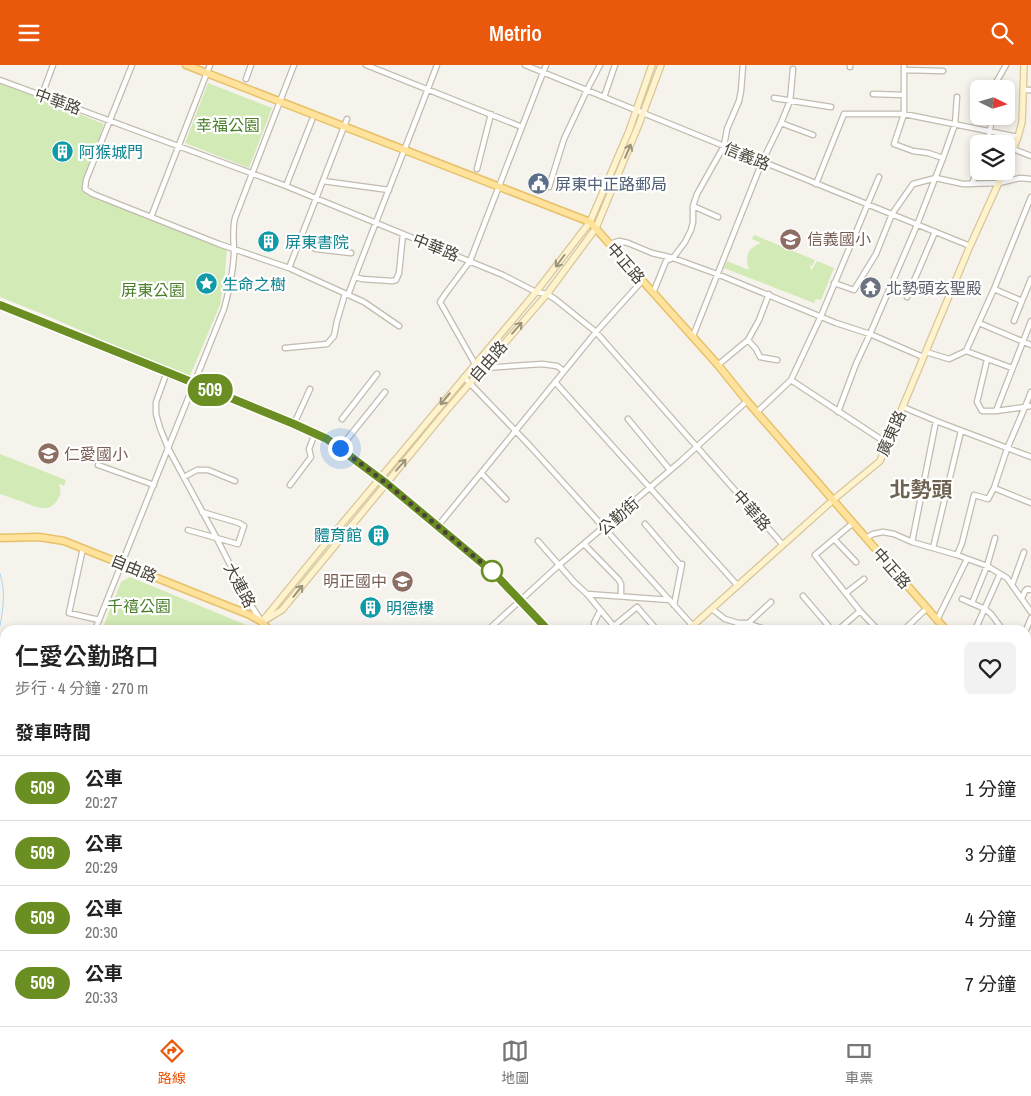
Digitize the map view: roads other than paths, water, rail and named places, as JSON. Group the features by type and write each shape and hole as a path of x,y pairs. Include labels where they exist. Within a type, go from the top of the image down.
{"main road":[{"name":"中正路","path":"186,65 590,222 693,336 757,413 942,625"},
{"name":"自由路","path":"0,539 39,537 64,541 250,615 262,622"}],"street":[{"path":"42,95 53,65"},
{"path":"132,65 86,180 85,189 93,194 219,244 289,269 364,302 399,326"},
{"path":"151,217 210,65"},
{"path":"246,79 251,65"},
{"path":"98,625 224,309 230,283 234,248 234,221 294,65"},
{"path":"366,65 522,127"},
{"path":"285,347 327,345 334,336 336,321 355,277 437,65"},
{"name":"信義路","path":"525,65 970,246"},
{"path":"546,65 470,261 440,302 475,364 482,368 542,364 557,366 564,371"},
{"path":"549,187 564,139 586,90 600,65"},
{"path":"604,97 615,65"},
{"name":"自由路","path":"262,622 335,531 536,292 590,222 629,131 652,65"},
{"name":"自由路","path":"262,622 282,610 470,382 547,294 596,228 644,113 661,65"},
{"path":"653,293 666,261 673,258 685,243 691,230 693,206 697,194 724,146 727,129 739,101 743,65"},
{"path":"997,80 1006,65"},
{"path":"1015,144 1022,122 1024,65"},
{"path":"943,71 904,67 904,114 894,144 913,151 943,158"},
{"path":"693,336 762,162 790,101 794,69"},
{"name":"中華路","path":"0,80 286,186 470,261 536,292 547,294 596,332 783,545"},
{"path":"1024,89 1031,90"},
{"path":"873,94 904,95"},
{"path":"838,412 850,379 918,225 936,178 955,124 957,97"},
{"path":"774,98 831,107"},
{"path":"477,169 491,114"},
{"path":"816,184 844,114 904,114 1018,137"},
{"path":"289,269 347,119"},
{"path":"286,186 312,120"},
{"path":"781,123 813,135"},
{"path":"989,135 991,125"},
{"path":"1015,150 1031,156"},
{"path":"757,413 791,380 821,316 879,177"},
{"path":"834,283 854,290 876,254 892,214 913,184 936,178 963,184 999,183 1020,178 1031,179"},
{"path":"972,184 973,180"},
{"name":"廣東路","path":"694,625 880,461 970,246 1000,180"},
{"path":"323,181 389,190"},
{"path":"610,244 619,241 628,243 652,253 673,258 836,323 925,355 949,359 966,351 1029,208 1031,197"},
{"path":"693,206 718,217"},
{"path":"907,297 935,232"},
{"path":"355,277 396,281 399,273 403,234"},
{"path":"299,241 316,249 350,253"},
{"path":"1014,321 1031,279"},
{"path":"438,526 596,332 642,281"},
{"path":"994,289 1022,301"},
{"path":"718,365 748,340 759,320 769,295"},
{"path":"0,305 327,439 380,478 495,574 543,625"},
{"path":"996,411 1031,321"},
{"path":"979,323 1031,345"},
{"path":"748,340 760,357 777,360"},
{"path":"966,351 1012,368"},
{"path":"987,360 977,402 982,411 1031,406"},
{"name":"大連路","path":"167,372 156,403 156,414 160,428 168,448 249,602 262,622"},
{"path":"342,419 377,374"},
{"path":"464,377 516,430 670,600 689,625"},
{"path":"791,380 888,444"},
{"path":"555,382 738,587"},
{"path":"294,424 310,389"},
{"path":"957,555 962,543 974,495 988,499 994,488 1007,449 1031,391"},
{"path":"340,448 385,392"},
{"name":"公勤街","path":"493,625 559,565 650,489 747,401"},
{"path":"903,407 1031,457"},
{"path":"628,419 670,471"},
{"path":"912,542 936,421"},
{"path":"933,548 961,431"},
{"path":"290,485 312,457 310,449 315,433"},
{"path":"98,465 154,485"},
{"path":"184,477 197,471 208,470 235,481"},
{"path":"481,473 506,499"},
{"path":"994,488 1031,503"},
{"name":"大連路","path":"202,512 244,526 238,544 216,537"},
{"path":"853,523 815,555 873,625"},
{"path":"645,525 682,565 674,605"},
{"path":"188,530 216,537"},
{"path":"866,538 883,532 894,534 912,542 957,555 987,567 1007,578 1031,612"},
{"path":"972,603 987,567 995,538"},
{"path":"834,539 856,562"},
{"path":"538,541 574,582 587,593 613,625"},
{"path":"584,544 621,584 621,596"},
{"path":"83,548 69,613 99,620"},
{"path":"1012,585 1024,552"},
{"path":"937,620 967,559"},
{"path":"977,625 1000,574"},
{"path":"846,593 864,579"},
{"path":"1022,598 1027,589 1031,590"},
{"path":"587,593 670,600"},
{"path":"803,596 828,625"},
{"path":"962,599 985,609 999,625"},
{"path":"747,623 771,602"},
{"path":"619,625 637,607 653,625"},
{"path":"909,625 927,608"},
{"path":"712,609 726,619 753,625"},
{"path":"594,625 600,611"},
{"path":"844,625 860,611"}],"waterway":[{"path":"0,574 3,594 0,625"}],"place":[{"name":"阿猴城門","path":"63,152"},
{"name":"屏東中正路郵局","path":"539,184"},
{"name":"信義國小","path":"791,239"},
{"name":"屏東書院","path":"269,242"},
{"name":"生命之樹","path":"206,284"},
{"name":"北勢頭玄聖殿","path":"870,288"},
{"name":"仁愛國小","path":"48,454"},
{"name":"體育館","path":"378,535"},
{"name":"明正國中","path":"403,581"},
{"name":"明德樓","path":"370,608"}],"district":[{"name":"北勢頭","path":"921,489"}],"park label":[{"name":"幸福公園","path":"228,125"},
{"name":"屏東公園","path":"153,290"},
{"name":"千禧公園","path":"139,606"}]}
